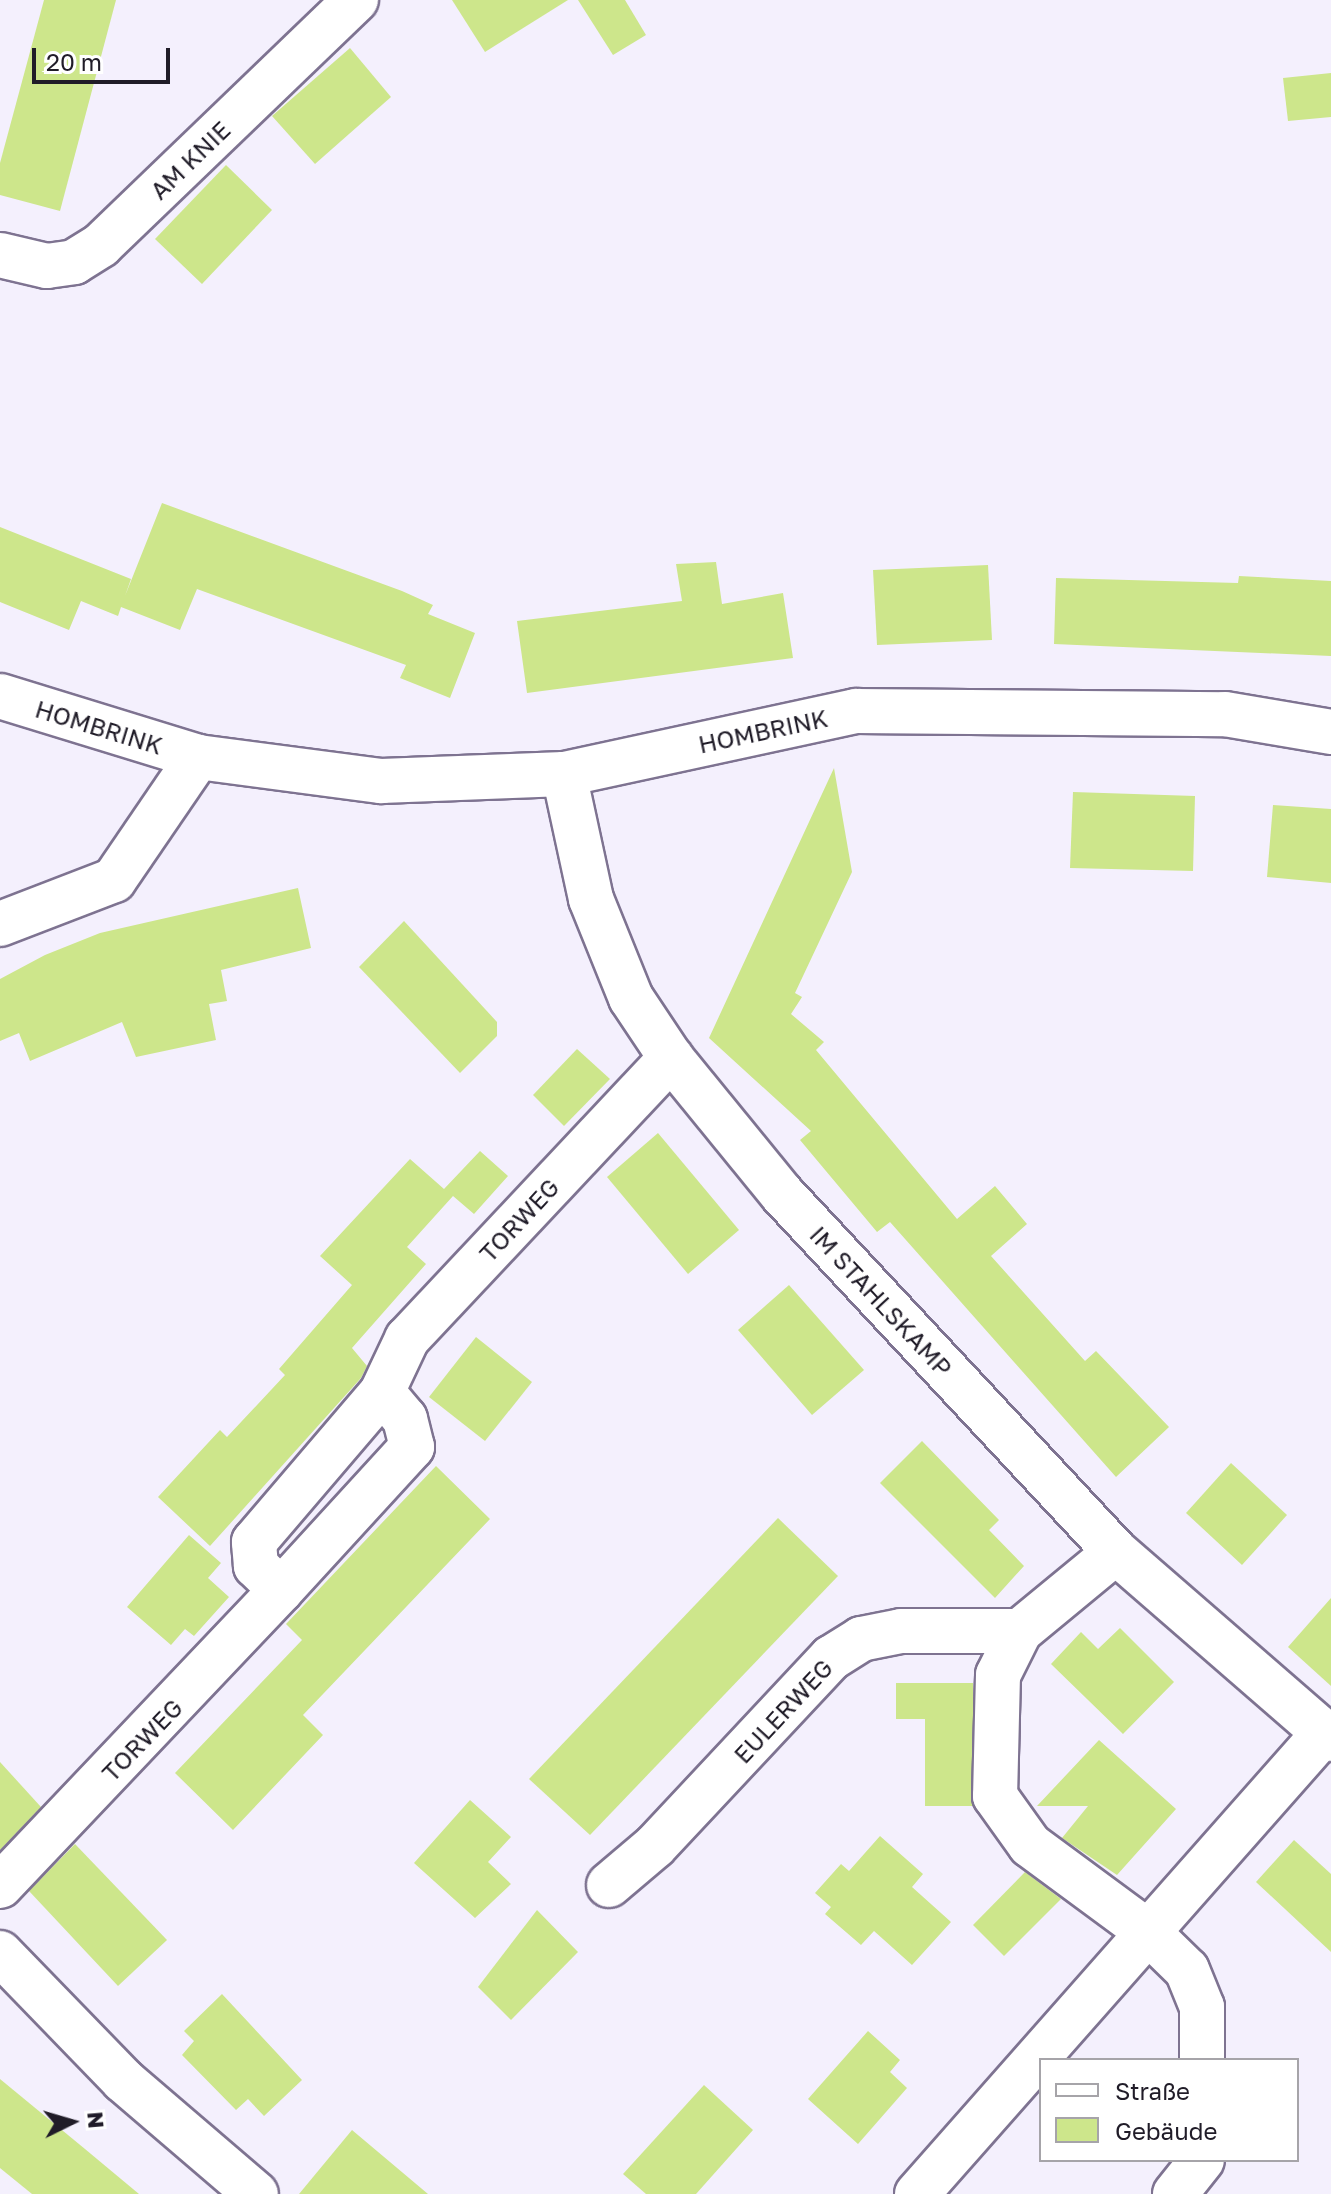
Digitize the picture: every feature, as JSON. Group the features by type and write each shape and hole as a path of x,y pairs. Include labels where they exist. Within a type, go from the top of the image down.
{"street":[{"name":"AM KNIE","path":"0,255 47,266 74,262 101,245 356,0"},
{"name":"HOMBRINK","path":"0,696 198,757 381,781 564,774 856,711 1225,714 1331,732"},
{"name":"HOMBRINK","path":"0,924 114,880 198,757"},
{"name":"IM STAHLSKAMP","path":"564,774 591,899 631,998 671,1058 782,1194 1116,1552 1327,1736"},
{"name":"TORWEG","path":"281,1590 256,1566 254,1542 382,1392 407,1339 671,1058"},
{"name":"TORWEG","path":"0,1886 412,1447 405,1419 382,1392"},
{"path":"1116,1552 1020,1631 998,1675 995,1796 1030,1845 1148,1932 1187,1970 1202,2007 1202,2058"},
{"name":"EULERWEG","path":"609,1885 655,1846 841,1652 861,1639 901,1631 1020,1631"},
{"path":"917,2194 1148,1932 1327,1736"},
{"path":"0,1953 123,2080 256,2194"}],"building":[{"path":"44,0 116,0 60,211 0,195 0,163"},
{"path":"452,0 568,0 485,52"},
{"path":"578,0 625,0 646,35 613,55"},
{"path":"350,48 391,97 315,164 272,116"},
{"path":"1331,73 1331,117 1288,121 1283,78"},
{"path":"226,165 272,210 202,284 155,239"},
{"path":"162,503 402,591 433,605 428,614 475,633 450,698 400,678 406,665 197,589 180,630 121,607 118,616 81,601 69,630 0,602 0,527 131,579 125,596"},
{"path":"716,562 722,604 783,593 793,658 527,693 517,621 682,601 676,564"},
{"path":"988,565 992,640 877,645 873,570"},
{"path":"1239,576 1331,581 1331,656 1054,644 1056,578 1238,583"},
{"path":"834,768 852,872 795,993 802,997 791,1014 824,1042 816,1050 957,1219 995,1186 1027,1224 991,1256 1085,1361 1096,1351 1169,1427 1116,1477 890,1222 877,1232 800,1140 811,1131 709,1038"},
{"path":"1073,792 1195,796 1193,871 1070,868"},
{"path":"1273,805 1331,809 1331,883 1267,877"},
{"path":"298,888 311,948 221,970 227,1001 209,1004 216,1040 136,1057 122,1022 30,1061 19,1033 0,1041 0,979 45,955 100,933"},
{"path":"404,921 497,1022 497,1036 460,1073 359,967"},
{"path":"577,1049 610,1079 564,1126 533,1095"},
{"path":"658,1133 739,1230 688,1274 607,1177"},
{"path":"480,1151 508,1176 474,1214 453,1196 407,1247 426,1264 352,1348 367,1366 361,1378 210,1546 158,1497 220,1430 227,1437 285,1375 279,1369 352,1285 320,1256 410,1159 444,1189"},
{"path":"789,1285 864,1370 812,1415 738,1330"},
{"path":"476,1337 532,1382 485,1441 429,1397"},
{"path":"922,1441 999,1520 989,1530 1024,1566 995,1598 880,1483"},
{"path":"1231,1463 1287,1515 1242,1565 1186,1513"},
{"path":"436,1466 490,1519 303,1715 323,1735 233,1830 175,1773 302,1640 286,1624"},
{"path":"778,1518 838,1576 590,1835 529,1779"},
{"path":"189,1535 221,1563 208,1578 229,1597 194,1636 185,1629 171,1645 127,1607"},
{"path":"1331,1598 1331,1686 1288,1647"},
{"path":"1120,1628 1174,1682 1123,1734 1051,1664 1081,1632 1098,1649"},
{"path":"896,1683 973,1683 973,1806 925,1806 925,1719 896,1719"},
{"path":"1099,1740 1176,1809 1117,1875 1062,1838 1088,1806 1037,1806"},
{"path":"0,1762 41,1807 0,1850"},
{"path":"470,1800 511,1837 488,1862 511,1884 475,1918 414,1863"},
{"path":"880,1836 923,1874 912,1887 951,1922 912,1965 874,1931 861,1945 825,1914 831,1907 815,1893 841,1864 849,1871"},
{"path":"1294,1840 1331,1874 1331,1952 1256,1882"},
{"path":"75,1844 167,1940 118,1986 29,1891"},
{"path":"1025,1872 1061,1899 1004,1956 973,1925"},
{"path":"537,1910 578,1952 511,2020 478,1987"},
{"path":"222,1994 302,2080 264,2116 248,2099 236,2110 182,2055 194,2041 184,2031"},
{"path":"868,2031 900,2060 890,2072 907,2088 858,2144 808,2099"},
{"path":"0,2079 139,2194 32,2194 0,2168"},
{"path":"704,2085 753,2130 696,2194 646,2194 623,2174"},
{"path":"352,2130 428,2194 299,2194"}]}
